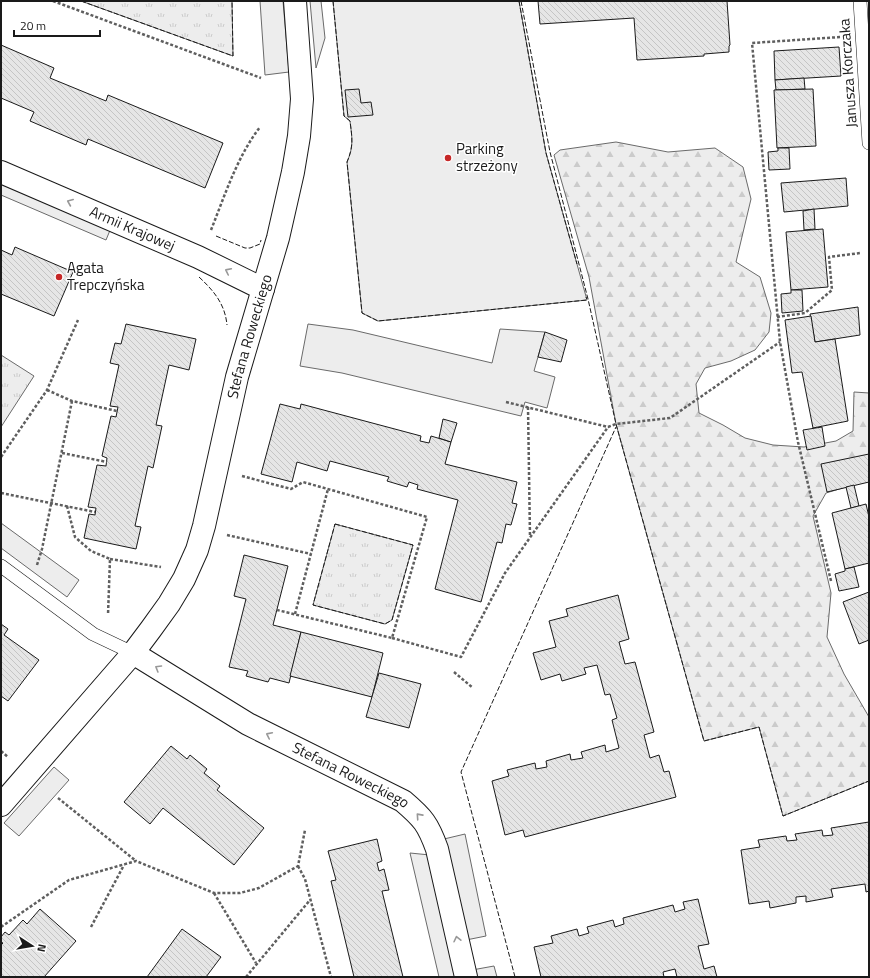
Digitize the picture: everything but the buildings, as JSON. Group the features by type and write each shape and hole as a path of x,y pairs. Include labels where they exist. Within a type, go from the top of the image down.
{"street":[{"name":"Stefana Roweckiego","path":"1,805 133,653 169,604 184,579 197,550 237,377 280,230 293,172 299,136 302,99 295,1"},
{"name":"Armii Krajowej","path":"1,172 198,257 263,289"},
{"name":"Stefana Roweckiego","path":"133,653 248,724 403,801 420,816 431,832 437,849 466,977"}],"lane":[{"name":"Janusza Korczaka","path":"860,1 869,143"},
{"path":"1,566 93,634 133,653"}],"path":[{"path":"53,1 261,78"},
{"path":"831,581 798,442 780,342 752,43 847,37"},
{"path":"211,230 236,167 253,135 260,127"},
{"path":"777,317 805,313 832,290 829,257 860,253"},
{"path":"1,457 55,376 78,320"},
{"path":"277,610 461,656 505,573 608,427 616,424 670,418 780,342"},
{"path":"47,390 72,401 117,411"},
{"path":"30,587 42,549 72,401"},
{"path":"506,402 608,427"},
{"path":"528,407 530,538"},
{"path":"62,453 106,462"},
{"path":"237,475 291,489 303,482 427,517 392,638"},
{"path":"295,614 328,489"},
{"path":"1,493 95,512"},
{"path":"67,506 75,537 91,552 110,559 166,568"},
{"path":"222,534 311,554"},
{"path":"108,615 110,559"},
{"path":"454,672 473,688"},
{"path":"58,798 136,861 214,893 240,893 259,888 298,866"},
{"path":"305,830 298,866 305,879 331,977"},
{"path":"1,927 69,880 136,861"},
{"path":"91,928 125,864"},
{"path":"214,893 256,964"},
{"path":"246,977 310,900"}],"green space":[{"path":"81,1 232,1 233,56"},
{"path":"616,142 668,152 715,148 743,167 751,199 736,262 760,277 771,313 769,332 755,350 731,361 705,368 696,384 699,413 745,438 773,445 804,447 836,441 853,431 854,392 869,393 869,480 826,493 813,516 831,593 827,637 844,674 869,717 869,781 783,816 759,727 704,741 616,424 589,277 554,155 560,150"},
{"path":"1,355 34,376 1,427"},
{"path":"335,524 413,545 392,620 385,624 313,605"}],"shaded area":[{"path":"260,1 283,1 289,72 265,75"},
{"path":"310,1 321,1 325,38 316,68"},
{"name":"Parking strzeżony","path":"333,1 519,1 546,153 587,300 378,321 362,313 347,162 352,142 350,121 344,116"},
{"path":"1,176 113,223 106,240 1,195"},
{"path":"308,324 353,330 492,363 500,329 545,332 534,371 555,377 547,408 525,402 521,416 342,373 300,366"},
{"path":"1,523 79,580 67,597 1,548"},
{"path":"54,767 69,780 19,836 4,823"},
{"path":"465,834 486,936 466,940 444,839"},
{"path":"410,853 430,855 458,977 439,977"},
{"path":"494,966 497,977 474,977 472,970"}],"fence":[{"path":"81,1 233,56 232,1"},
{"path":"333,1 344,116 350,121 352,142 347,162 362,313 378,321 587,300 586,297"},
{"path":"519,1 546,153 577,264"},
{"path":"521,1 550,152 588,299 616,424 704,741 759,727 783,816 869,781"},
{"path":"216,236 245,248 250,248 260,244 261,240"},
{"path":"199,277 218,298 224,311 227,325"},
{"path":"515,977 461,772 616,427"},
{"path":"335,524 413,545 392,620 385,624 313,605 335,524"}],"place":[{"name":"Parking strzeżony","path":"448,158"},
{"name":"Agata Trepczyńska","path":"59,277"}]}
